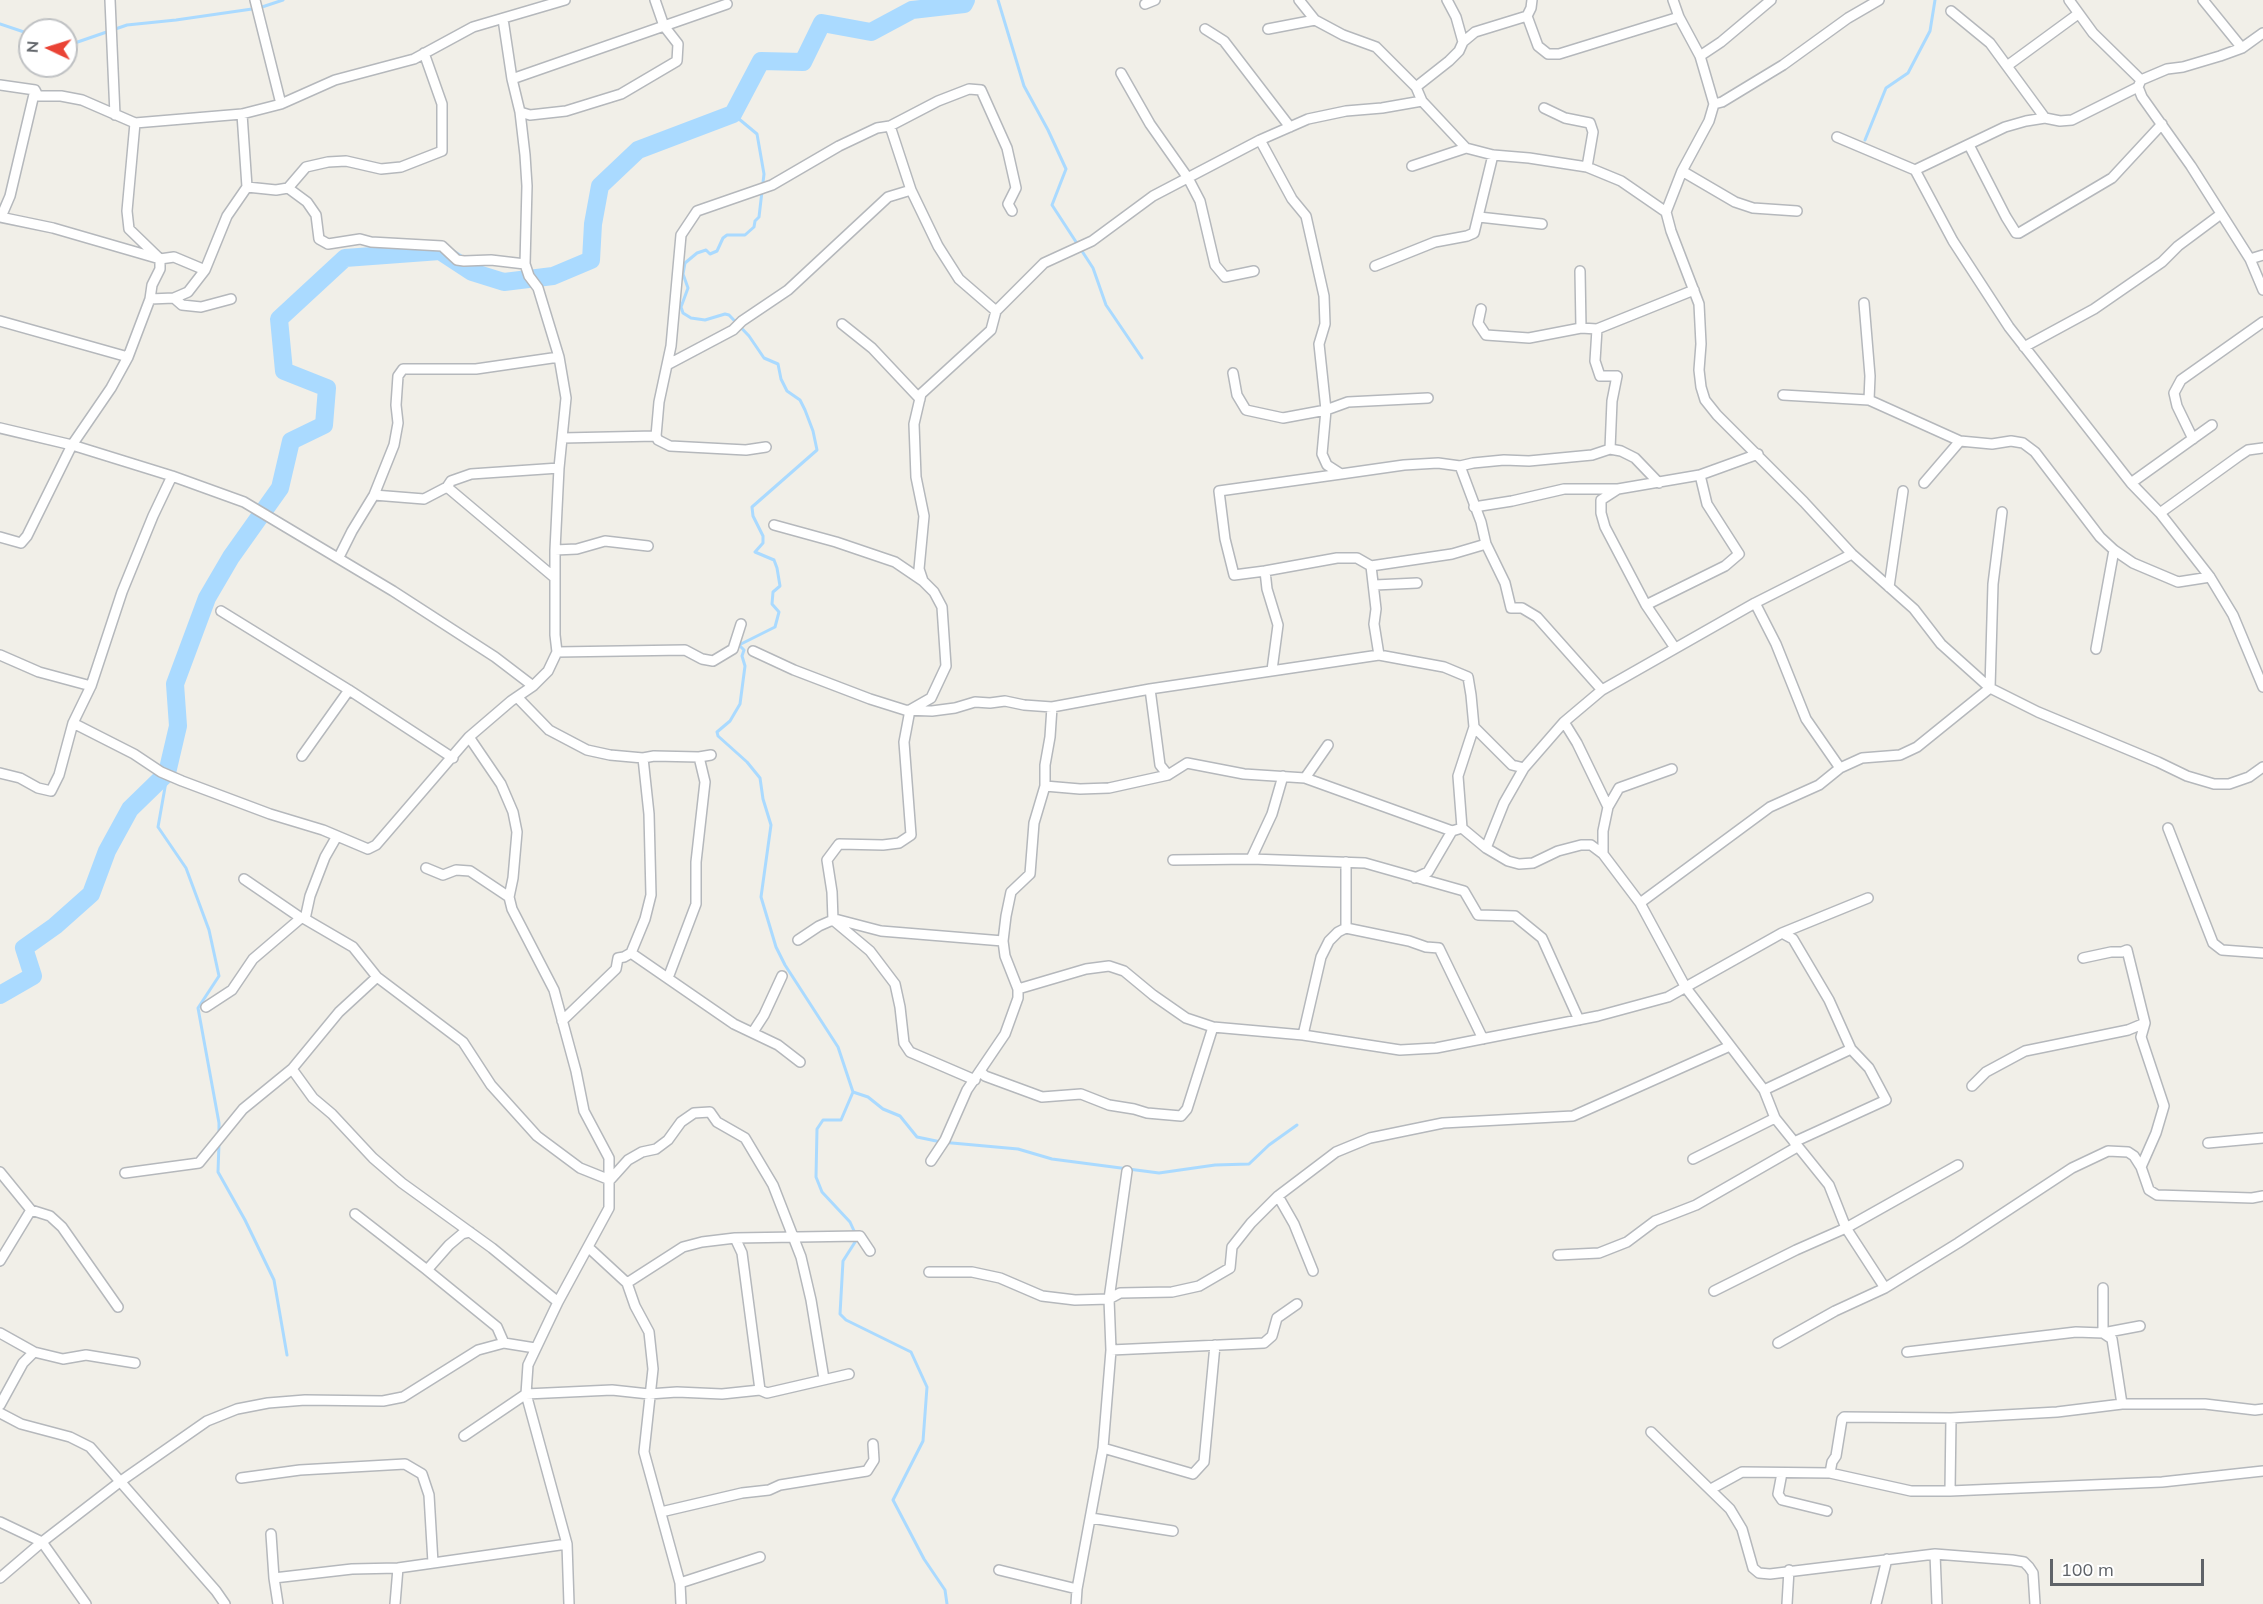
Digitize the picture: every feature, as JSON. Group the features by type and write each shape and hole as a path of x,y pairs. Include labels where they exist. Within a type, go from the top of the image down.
{"street":[{"path":"110,0 115,115"},
{"path":"255,0 281,104"},
{"path":"0,85 34,90 38,96 61,96 82,100 135,123 242,114 281,104 335,80 414,59 473,27 565,0"},
{"path":"520,112 530,114 566,111 621,94 677,61 678,44 663,26 655,0"},
{"path":"1299,0 1315,20 1343,35 1376,47 1416,87 1422,100 1466,148 1493,155 1587,167 1621,181 1666,212"},
{"path":"1447,0 1456,17 1463,42"},
{"path":"1416,87 1449,62 1459,51 1463,42 1475,32 1527,16 1532,0"},
{"path":"1673,0 1678,17 1700,56 1714,104 1709,121 1682,171 1666,212 1699,304 1701,344 1699,370 1705,400 1852,554 1914,609 1941,644 1990,688 2038,712 2187,776 2214,784 2229,784 2249,777 2263,767"},
{"path":"1700,56 1771,0"},
{"path":"1714,104 1722,102 1773,71 1848,18 1879,0"},
{"path":"2069,0 2093,33 2140,84 2142,97 2250,259 2263,290"},
{"path":"2203,0 2242,48"},
{"path":"512,80 727,4"},
{"path":"1951,11 1990,43 2045,118"},
{"path":"2007,66 2078,14"},
{"path":"1527,16 1538,46 1548,54 1559,54 1678,17"},
{"path":"73,723 134,754 161,772 182,781 368,849 376,845 469,737 533,686 548,671 557,652 555,550 559,468 566,398 559,357 538,288 529,276 525,264 527,186 520,112 512,80 503,19"},
{"path":"1268,29 1315,20"},
{"path":"1204,29 1224,41 1290,127"},
{"path":"1915,170 2005,127 2045,118 2060,121 2072,120 2167,69 2199,63 2242,48 2263,33"},
{"path":"247,187 276,190 288,188 306,168 328,162 346,161 381,170 401,167 442,151 442,104 424,54"},
{"path":"1120,73 1150,124 1188,178 1200,201 1215,264 1225,277 1254,270"},
{"path":"766,447 746,450 670,446 658,440 656,436 659,402 671,346 681,235 698,211 772,184 839,146 877,128 890,126 969,88 981,90 1007,148 1016,188 1008,204 1012,211"},
{"path":"34,90 10,196 1,217 53,228 160,259 174,257 205,270"},
{"path":"922,581 919,569 924,516 916,477 914,424 921,394 991,330 996,311 1044,264 1092,241 1153,196 1260,140 1308,119 1422,100"},
{"path":"1544,108 1564,118 1590,123 1593,132 1587,167"},
{"path":"150,299 174,298 188,292 205,270 227,216 247,187 242,114"},
{"path":"0,537 21,543 27,536 72,445 111,388 128,357 150,299 152,285 160,269 160,259 129,228 127,211 135,123"},
{"path":"1969,145 2006,217 2016,233 2019,233 2112,178 2162,124"},
{"path":"890,126 911,190 938,246 959,279 996,311"},
{"path":"1837,137 1915,170 1953,241 2024,347 2131,483 2160,513 2210,578 2233,615 2263,687"},
{"path":"1260,140 1292,199 1306,216 1324,296 1325,324 1319,344 1326,410 1322,454 1327,465 1341,474"},
{"path":"1412,166 1466,148"},
{"path":"1375,266 1436,242 1474,233 1493,155"},
{"path":"1682,171 1735,202 1753,208 1797,211"},
{"path":"288,188 307,202 316,215 319,239 328,244 360,239 371,242 442,246 457,260 491,260 525,264"},
{"path":"667,364 733,330 742,321 788,291 888,197 911,190"},
{"path":"2024,347 2094,309 2162,262 2178,246 2221,214"},
{"path":"1479,217 1542,224"},
{"path":"2250,259 2263,255"},
{"path":"1580,271 1581,328"},
{"path":"1481,309 1478,323 1486,335 1529,338 1581,328 1597,329 1694,290"},
{"path":"174,298 182,305 201,307 231,299"},
{"path":"1864,303 1870,376 1869,400"},
{"path":"0,321 128,357"},
{"path":"2193,439 2177,406 2174,393 2181,380 2263,322"},
{"path":"842,324 872,348 920,399"},
{"path":"1597,329 1595,361 1600,376 1617,376 1612,401 1610,449"},
{"path":"339,557 374,495 394,445 398,423 396,405 398,376 403,369 476,369 559,357"},
{"path":"1233,373 1237,395 1246,410 1283,418 1326,410 1348,402 1428,398"},
{"path":"1783,395 1869,400 1960,441 1992,444 2017,441 2029,446 2100,537 2114,550 2133,563 2178,582 2210,578"},
{"path":"2131,483 2212,425"},
{"path":"0,429 72,445 172,476 244,502 339,557 495,657 533,686"},
{"path":"562,438 656,436"},
{"path":"1924,483 1960,441"},
{"path":"2160,513 2248,450 2263,448"},
{"path":"1486,544 1452,554 1371,566 1357,558 1337,558 1234,575 1224,538 1219,491 1426,464 1460,466 1473,462 1529,461 1593,455 1610,449 1621,451 1635,458 1659,483"},
{"path":"1474,507 1564,489 1618,489 1700,476 1758,454"},
{"path":"1460,466 1486,544 1505,583 1511,609 1522,608 1537,617 1602,690"},
{"path":"374,495 424,499 447,487 451,481 471,474 559,468"},
{"path":"1,776 20,778 38,788 51,791 59,775 73,723 91,686 122,592 172,476"},
{"path":"1646,605 1725,566 1739,554 1707,504 1700,476"},
{"path":"447,487 555,578"},
{"path":"1618,489 1601,500 1603,520 1646,605 1675,648"},
{"path":"1889,587 1902,490"},
{"path":"1640,903 1770,807 1819,785 1839,768 1862,758 1900,755 1917,747 1990,688 1994,584 2002,512"},
{"path":"774,525 895,562 934,592 942,607 946,666 931,698 910,710 904,742 911,835 899,843 839,844 826,860 832,892 833,920 870,951 894,984 900,1007 904,1043 910,1052 978,1076 1006,1082 1042,1097 1081,1094 1109,1105 1147,1113 1181,1116 1187,1108 1213,1027"},
{"path":"555,550 577,549 604,542 648,546"},
{"path":"2096,649 2114,550"},
{"path":"1486,848 1504,803 1524,768 1564,722 1602,690 1755,603 1852,554"},
{"path":"1371,566 1376,609 1374,624 1379,655"},
{"path":"1265,571 1267,589 1278,625 1272,670"},
{"path":"1374,585 1417,583"},
{"path":"1755,603 1776,644 1806,719 1839,768"},
{"path":"221,611 453,758"},
{"path":"557,652 685,650 702,659 713,661 733,648 741,624"},
{"path":"753,651 794,670 870,699 910,710 932,711 975,702 1005,701 1052,707 1150,688 1379,655 1444,667 1468,677 1474,727 1458,776 1462,828 1486,848 1508,861 1519,864 1533,863 1558,851 1581,844 1591,845 1603,854 1640,903 1686,988 1764,1090 1775,1118 1829,1185 1846,1228 1885,1288"},
{"path":"0,655 39,672 91,686"},
{"path":"1150,688 1160,765 1168,775"},
{"path":"302,756 349,690"},
{"path":"517,697 549,730 587,750 643,758 711,755"},
{"path":"931,1161 945,1140 967,1090 1005,1034 1013,1017 1018,989 1005,956 1003,941 1005,916 1011,892 1030,874 1034,823 1045,786 1045,765 1052,707"},
{"path":"1564,722 1577,743 1608,807"},
{"path":"1474,727 1512,765 1524,768"},
{"path":"469,737 501,784 513,812 517,832 513,878 508,897 554,990 576,1071 584,1111 609,1158 609,1208 558,1302 528,1365 526,1394 567,1544 569,1604"},
{"path":"1305,778 1328,745"},
{"path":"668,978 696,904 696,862 705,782 699,757"},
{"path":"562,1021 616,969 618,958 631,953 645,919 651,896 649,814 643,758"},
{"path":"1045,786 1109,788 1168,775 1187,763 1244,774 1305,778 1452,831 1462,828"},
{"path":"1603,854 1603,831 1608,807 1619,788 1672,769"},
{"path":"1251,859 1272,814 1283,776"},
{"path":"2168,828 2213,943 2222,950 2263,953"},
{"path":"1416,878 1428,872 1452,831"},
{"path":"206,1007 232,990 253,959 303,919 325,857 337,836"},
{"path":"1173,860 1251,859 1365,863 1464,891 1478,915 1515,916 1542,938 1580,1020"},
{"path":"1346,862 1346,928"},
{"path":"426,868 443,875 456,870 471,871 508,897"},
{"path":"244,879 303,919 353,947 377,976 463,1042 491,1085 537,1136 580,1168 610,1180"},
{"path":"1018,989 1086,969 1109,966 1124,971 1186,1018 1213,1027 1303,1035 1401,1050 1436,1048 1580,1020 1668,997 1782,933 1868,898"},
{"path":"798,940 833,920 845,920 881,931 893,930 922,935 1003,941"},
{"path":"1303,1035 1321,957 1329,941 1346,928 1439,948 1483,1039"},
{"path":"1558,1255 1599,1253 1627,1242 1655,1221 1696,1205 1796,1144 1886,1100 1869,1068 1851,1049 1829,1000 1793,939 1782,933"},
{"path":"2084,958 2127,950 2145,1023 2141,1037 2164,1106 2156,1133 2141,1167"},
{"path":"631,953 734,1024 778,1045 800,1062"},
{"path":"125,1173 199,1163 243,1109 292,1069 339,1012 377,976"},
{"path":"753,1032 764,1015 782,976"},
{"path":"1972,1086 1986,1072 2025,1051 2128,1029 2145,1023"},
{"path":"929,1272 972,1272 1000,1278 1042,1296 1076,1300 1108,1299 1120,1293 1172,1292 1199,1286 1230,1268 1232,1247 1251,1223 1278,1196 1336,1152 1370,1138 1443,1123 1573,1116 1730,1046"},
{"path":"1764,1090 1851,1049"},
{"path":"292,1069 314,1098 373,1158 558,1302"},
{"path":"610,1180 628,1160 642,1152 656,1149 668,1140 681,1122 694,1113 710,1112 717,1122 745,1138 773,1185 795,1238 811,1300 824,1379"},
{"path":"1694,1159 1775,1118"},
{"path":"2208,1143 2263,1138"},
{"path":"1778,1343 1835,1311 1885,1288 2072,1168 2097,1155 2116,1150 2128,1152 2141,1167 2149,1190 2157,1195 2252,1198 2263,1196"},
{"path":"1714,1290 1846,1228 1958,1165"},
{"path":"1076,1604 1103,1448 1111,1350 1108,1299 1127,1171"},
{"path":"0,1172 31,1210 50,1216 62,1227 118,1307"},
{"path":"1278,1196 1294,1224 1312,1271"},
{"path":"0,1261 31,1210"},
{"path":"354,1214 427,1269 497,1327 504,1343"},
{"path":"427,1269 449,1245 462,1234 470,1232"},
{"path":"627,1283 683,1247 702,1242 735,1238 860,1236 870,1251"},
{"path":"735,1238 742,1253 760,1390"},
{"path":"588,1247 627,1283 634,1306 649,1332 653,1369 644,1452 680,1583 681,1604"},
{"path":"2103,1288 2103,1333"},
{"path":"1111,1350 1264,1343 1272,1336 1277,1318 1297,1304"},
{"path":"1907,1352 2076,1332 2103,1333 2140,1326"},
{"path":"0,1333 34,1352 63,1359 86,1355 135,1363"},
{"path":"2103,1333 2112,1339 2122,1404"},
{"path":"0,1578 42,1542 121,1481 207,1421 237,1409 268,1403 305,1400 383,1401 403,1397 478,1350 504,1343 535,1348"},
{"path":"1103,1448 1193,1474 1204,1462 1215,1345"},
{"path":"0,1405 22,1363 34,1352"},
{"path":"464,1436 526,1394 612,1390 650,1394 678,1392 722,1394 760,1390 766,1393 849,1374"},
{"path":"1830,1473 1844,1417 1951,1418 2057,1412 2122,1404 2205,1404 2263,1409"},
{"path":"0,1413 21,1424 70,1437 90,1447 225,1604"},
{"path":"1950,1491 1951,1418"},
{"path":"1651,1432 1730,1509 1742,1529 1753,1568 1759,1573 1770,1574 1935,1554 2024,1562 2033,1573 2035,1604"},
{"path":"661,1512 742,1493 769,1490 780,1485 867,1471 874,1460 873,1444"},
{"path":"241,1478 300,1470 405,1464 422,1474 429,1495 433,1563"},
{"path":"1711,1489 1742,1472 1830,1473 1911,1491 1950,1491 2162,1482 2263,1471"},
{"path":"1782,1473 1778,1494 1782,1500 1827,1511"},
{"path":"1091,1518 1173,1531"},
{"path":"0,1522 42,1542 86,1604"},
{"path":"271,1534 278,1604"},
{"path":"274,1578 352,1569 398,1568 567,1544"},
{"path":"1935,1554 1937,1604"},
{"path":"680,1583 760,1557"},
{"path":"1876,1604 1887,1559"},
{"path":"395,1604 398,1568"},
{"path":"999,1570 1077,1589"},
{"path":"1787,1604 1789,1570"}],"waterway":[{"path":"78,42 127,25 259,8 283,0"},
{"path":"0,995 33,976 24,948 55,926 91,894 107,851 130,809 167,773 178,726 175,684 207,598 231,557 280,488 291,441 324,425 327,388 284,371 279,319 345,258 440,251 472,272 504,282 553,276 591,260 593,224 600,186 638,150 733,114 761,61 803,62 822,23 871,32 912,10 964,4 966,0"},
{"path":"998,0 1024,86 1066,169 1052,205 1093,268 1106,305 1142,358"},
{"path":"1865,140 1886,88 1908,73 1930,31 1935,0"},
{"path":"0,24 18,30"},
{"path":"733,114 757,134 764,174 759,217 754,227 745,235 727,235 723,238 717,251 710,254 706,250 697,253 685,263 683,274 688,288 681,307 683,313 691,318 705,320 729,315 749,336 764,358 778,364 781,379 787,391 800,400 805,410 817,450 752,507 753,516 763,536 763,543 755,552 774,560 777,568 780,586 773,592 772,604 779,612 775,627 739,645 744,650 742,656 745,666 740,704 730,721 717,732 718,736 747,762 760,778 763,799 771,825 761,897 776,947 785,965 838,1047 853,1092 841,1120 823,1120 817,1129 816,1177 822,1192 850,1222 855,1233"},
{"path":"167,776 158,827 186,868 209,930 219,976 198,1008 219,1123 219,1134"},
{"path":"853,1092 868,1097 883,1109 900,1116 917,1137 941,1142 1018,1149 1052,1159 1159,1173 1215,1165 1249,1164 1269,1145 1297,1125"},
{"path":"219,1143 218,1172 245,1220 274,1280 287,1355"},
{"path":"857,1239 843,1261 840,1314 846,1320 911,1352 927,1387 923,1441 893,1500 924,1559 945,1590 947,1604"}]}
